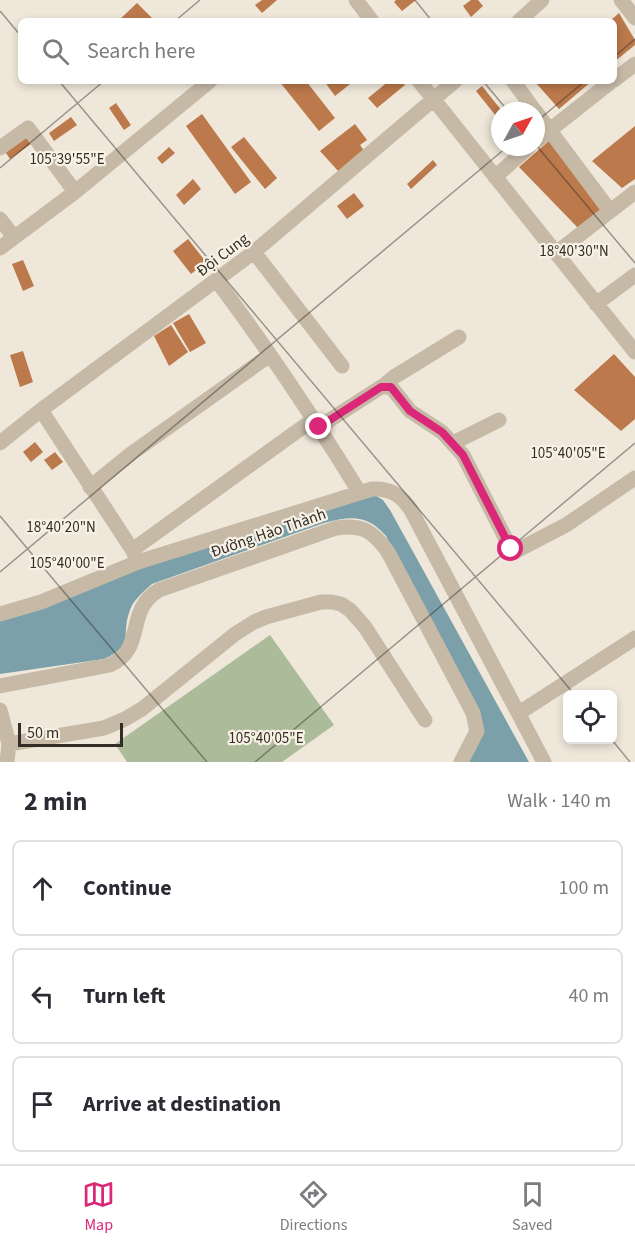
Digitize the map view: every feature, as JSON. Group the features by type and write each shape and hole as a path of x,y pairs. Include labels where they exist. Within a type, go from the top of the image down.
{"street":[{"path":"356,0 370,18"},
{"path":"522,18 542,0"},
{"path":"621,0 635,18"},
{"path":"617,77 635,64"},
{"path":"422,84 635,352"},
{"name":"Đội Cung","path":"0,443 254,252 452,84"},
{"path":"515,84 528,102"},
{"path":"545,133 608,84"},
{"path":"0,248 75,192 192,87"},
{"path":"545,124 610,211"},
{"path":"0,148 28,128 75,192"},
{"path":"495,177 519,156"},
{"path":"556,253 635,192"},
{"path":"0,219 14,237"},
{"path":"254,252 342,366"},
{"path":"597,304 635,275"},
{"path":"217,281 316,423 360,493"},
{"path":"136,557 135,548 316,423 383,386 459,337"},
{"path":"90,487 132,453 270,355"},
{"path":"383,386 391,387 410,411 442,432 453,443 468,463 514,552 566,525 635,478"},
{"path":"41,410 136,557"},
{"path":"453,443 499,420"},
{"path":"0,614 40,602 136,557 372,489 388,490 407,503 544,762"},
{"name":"Đường Hào Thành","path":"0,686 110,665 121,659 129,649 141,607 159,590 336,528 358,527 371,532 388,552 473,713 477,731 461,762"},
{"path":"9,744 114,725 142,709 244,627 266,617 321,602 341,604 358,618 425,720"},
{"path":"519,713 635,638"},
{"path":"0,710 9,744 7,762"}],"green space":[{"path":"270,635 334,725 282,762 127,762 115,744"}],"water":[{"path":"373,494 383,500 390,510 529,762 468,762 480,735 480,717 386,536 365,520 350,518 324,523 152,584 138,597 130,609 123,645 114,654 104,659 0,674 0,621 139,568"}],"building":[{"path":"262,0 277,0 262,13 255,5"},
{"path":"396,0 416,0 402,11 394,2"},
{"path":"471,0 478,0 483,6 471,17 463,6"},
{"path":"137,3 152,18 121,18"},
{"path":"619,13 635,40 635,45 617,60 617,18 613,18"},
{"path":"281,84 308,84 335,118 319,131"},
{"path":"326,84 350,84 335,96"},
{"path":"385,84 405,85 377,108 368,98"},
{"path":"537,84 588,84 559,109"},
{"path":"482,86 495,102 491,102 491,110 476,91"},
{"path":"116,103 131,125 124,130 109,108"},
{"path":"202,114 251,182 235,194 186,126"},
{"path":"71,117 77,125 54,141 49,133"},
{"path":"355,124 367,140 360,145 365,152 339,172 320,151"},
{"path":"635,126 635,179 622,188 592,161"},
{"path":"26,129 35,141 10,159 2,147"},
{"path":"244,137 277,178 265,189 231,147"},
{"path":"550,140 603,209 580,230 519,167 532,156 545,156 545,144"},
{"path":"169,147 175,153 162,164 157,158"},
{"path":"433,160 437,165 411,189 407,184"},
{"path":"193,179 201,189 184,205 176,195"},
{"path":"354,193 364,206 347,219 337,206"},
{"path":"188,239 206,262 191,274 173,251"},
{"path":"23,260 34,286 23,291 12,264"},
{"path":"189,314 206,343 190,352 173,323"},
{"path":"171,325 188,352 169,366 154,336"},
{"path":"23,351 33,382 20,387 10,355"},
{"path":"614,354 635,377 635,419 621,431 574,390"},
{"path":"35,442 43,452 31,462 23,452"},
{"path":"55,452 63,462 52,470 44,460"}],"route":[{"path":"319,427 381,387 391,387 410,411 442,432 463,455 511,549"}]}
